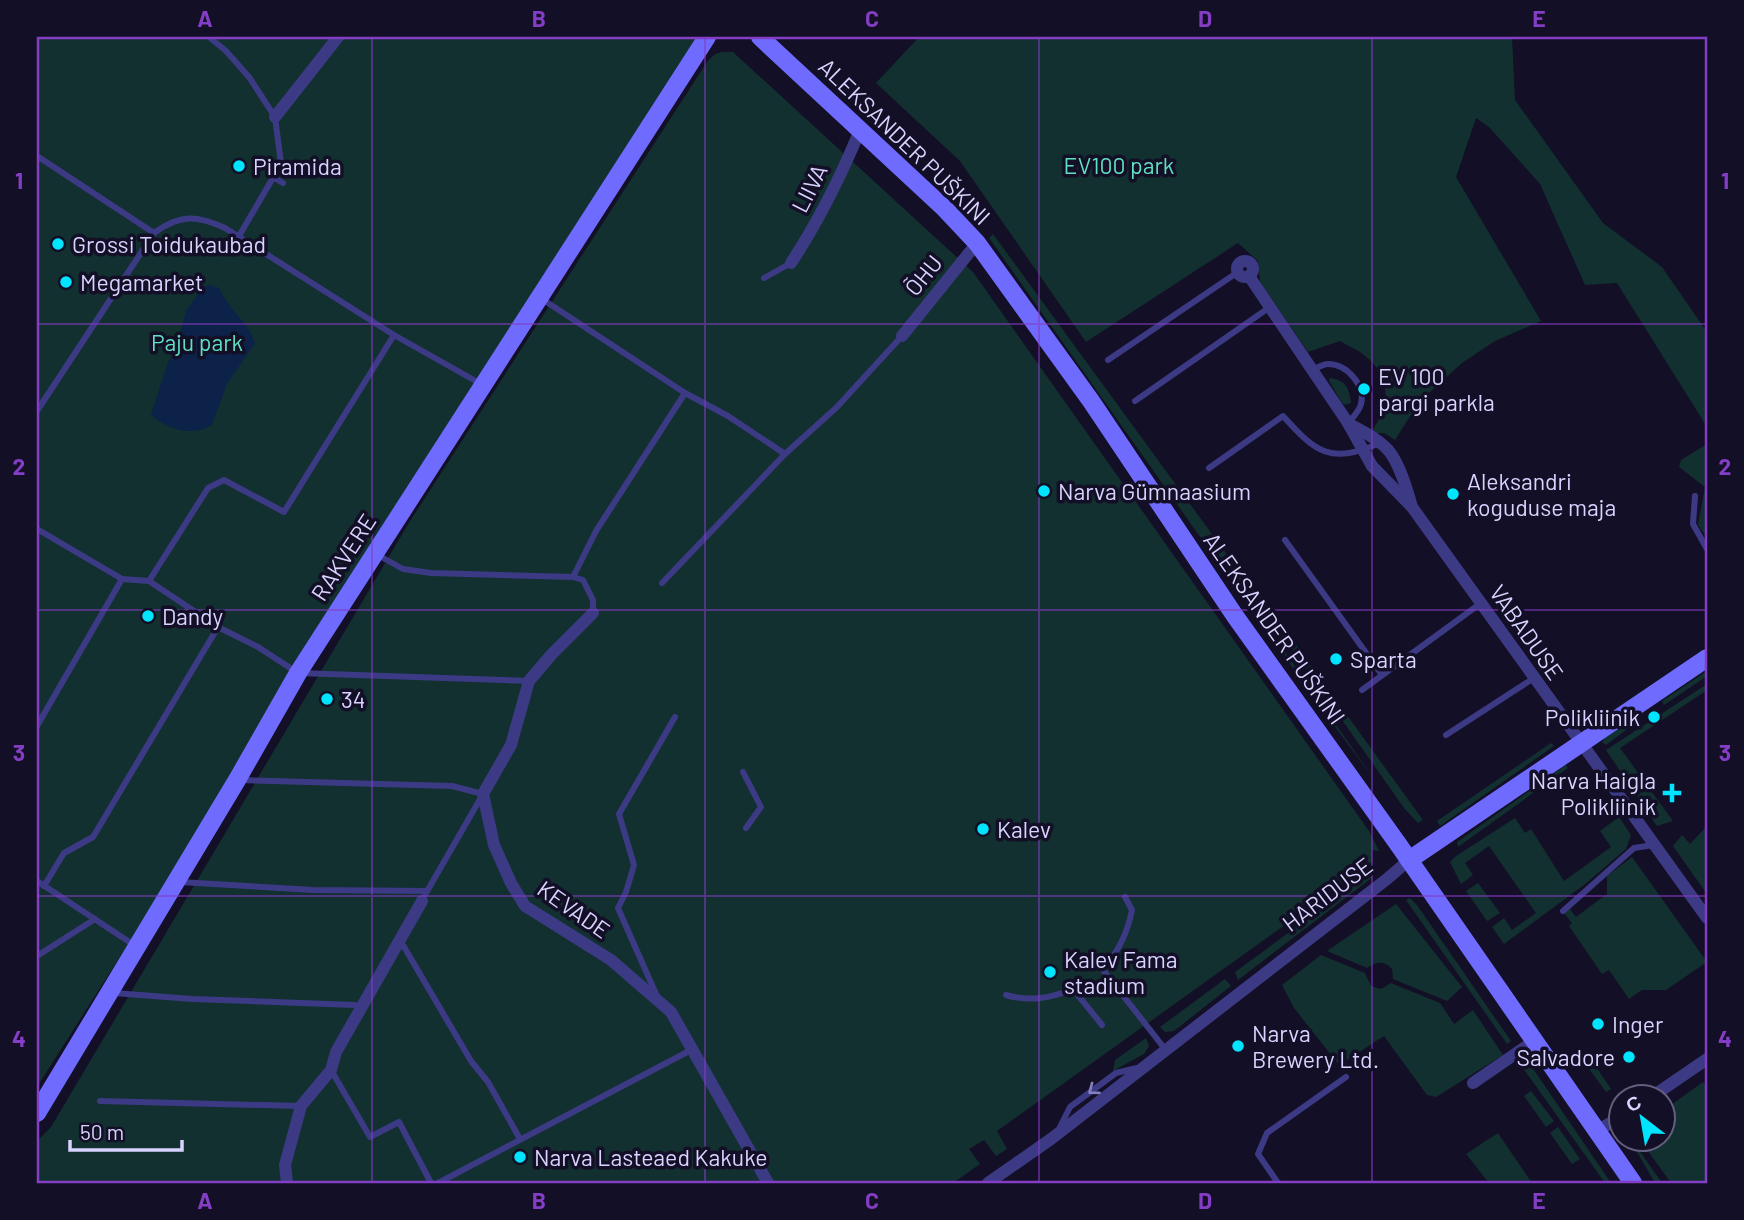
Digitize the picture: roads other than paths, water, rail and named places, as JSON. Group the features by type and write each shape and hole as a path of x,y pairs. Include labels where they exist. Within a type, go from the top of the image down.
{"street":[{"path":"275,117 338,37"},
{"name":"RAKVERE","path":"37,1113 298,673 706,37"},
{"name":"ALEKSANDER PUŠKINI","path":"760,37 945,209 977,243 1091,401 1235,616 1409,860 1633,1183"},
{"name":"LIIVA","path":"791,263 805,242 860,130"},
{"name":"ÕHU","path":"902,336 977,243"},
{"name":"VABADUSE","path":"1243,274 1270,307 1348,423 1372,466 1412,507 1707,918"},
{"name":"VABADUSE","path":"1348,423 1380,443 1392,456 1412,507"},
{"path":"483,794 511,745 529,681 593,613"},
{"name":"HARIDUSE","path":"991,1182 1057,1134 1409,860 1707,658"},
{"name":"KEVADE","path":"483,794 494,845 511,883 526,906 611,960 671,1012 768,1183"},
{"path":"287,1183 285,1165 301,1105 331,1070 336,1052 424,896"},
{"path":"1473,1083 1534,1041"},
{"path":"1670,1084 1707,1059"},
{"path":"1597,1132 1608,1125"}],"lane":[{"path":"209,37 226,51 249,78 275,117 281,164 239,236"},
{"path":"37,156 154,233"},
{"path":"273,177 283,183"},
{"path":"37,411 154,233 175,220 189,218 205,219 239,236 394,335 483,385"},
{"path":"764,278 791,263"},
{"path":"1108,360 1243,274"},
{"path":"540,299 785,454"},
{"path":"1135,401 1270,307"},
{"path":"149,582 208,488 223,480 284,512 394,335"},
{"path":"662,583 785,454 837,407 902,336"},
{"path":"1312,370 1326,364 1333,365 1343,369 1358,384 1363,395 1360,408 1348,423"},
{"path":"573,577 596,531 685,393"},
{"path":"1209,468 1283,416 1307,443 1339,456 1380,443"},
{"path":"1695,496 1693,524 1707,549"},
{"path":"37,529 122,579 149,582 218,627 258,647 298,673 529,681"},
{"path":"1285,540 1382,675"},
{"path":"375,553 403,569 431,573 573,577 583,580 593,600 593,613"},
{"path":"37,726 122,579"},
{"path":"1362,690 1481,603"},
{"path":"44,886 65,853 93,837 218,627"},
{"path":"1446,735 1534,678"},
{"path":"660,1002 618,908 634,865 620,814 675,716"},
{"path":"743,772 761,807 746,828"},
{"path":"174,882 424,896 483,794 452,786 237,779"},
{"path":"1563,911 1634,848 1655,844"},
{"path":"37,881 136,946"},
{"path":"1125,897 1132,911 1124,941 1103,970 1165,1049"},
{"path":"37,956 95,919"},
{"path":"400,939 520,1139"},
{"path":"1006,995 1020,999 1040,999 1073,989 1102,1025"},
{"path":"108,992 192,999 355,1004"},
{"path":"439,1183 693,1049"},
{"path":"331,1070 370,1137 399,1122 431,1183"},
{"path":"1278,1183 1258,1154 1267,1133 1346,1077"},
{"path":"100,1101 301,1105"}],"water":[{"path":"203,286 219,288 248,328 255,343 227,384 212,425 196,431 180,430 165,425 151,415 167,365 178,342 186,311"}],"place":[{"name":"Piramida","path":"239,166"},
{"name":"Grossi Toidukaubad","path":"58,244"},
{"name":"Megamarket","path":"66,282"},
{"name":"EV 100 pargi parkla","path":"1364,389"},
{"name":"Narva Gümnaasium","path":"1044,491"},
{"name":"Aleksandri koguduse maja","path":"1453,494"},
{"name":"Dandy","path":"148,616"},
{"name":"Sparta","path":"1336,659"},
{"name":"34","path":"327,699"},
{"name":"Polikliinik","path":"1654,717"},
{"name":"Narva Haigla Polikliinik","path":"1672,793"},
{"name":"Kalev","path":"983,829"},
{"name":"Kalev Fama stadium","path":"1050,972"},
{"name":"Inger","path":"1598,1024"},
{"name":"Narva Brewery Ltd.","path":"1238,1046"},
{"name":"Salvadore","path":"1629,1057"},
{"name":"Narva Lasteaed Kakuke","path":"520,1157"}],"park label":[{"name":"EV100 park","path":"1119,165"},
{"name":"Paju park","path":"197,342"}]}
